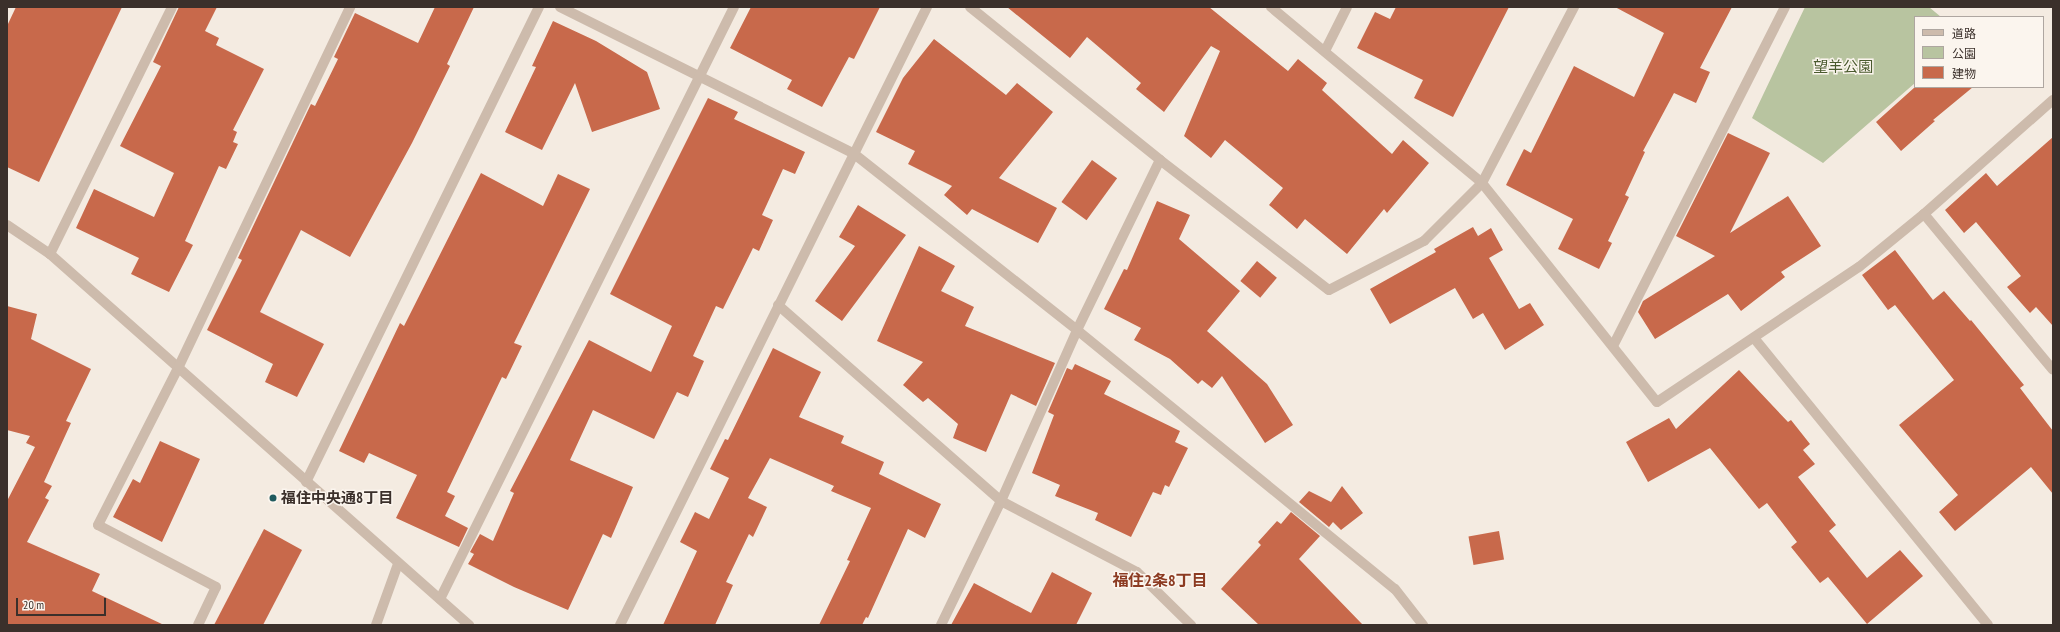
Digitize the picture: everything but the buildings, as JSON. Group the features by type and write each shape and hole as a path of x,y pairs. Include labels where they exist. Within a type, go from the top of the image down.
{"street":[{"path":"50,254 172,7"},
{"path":"198,625 216,588 98,525 179,366 350,7"},
{"path":"306,482 539,7"},
{"path":"560,7 854,153 1077,330 1395,589 1423,625"},
{"path":"440,599 734,7"},
{"path":"620,625 927,7"},
{"path":"970,7 1160,160 1329,290 1424,241 1482,183 1574,7"},
{"path":"1271,7 1482,183 1657,402 1859,268 1924,214 2053,100"},
{"path":"1325,51 1347,7"},
{"path":"1613,346 1785,7"},
{"path":"941,625 1001,501 1077,330 1160,160"},
{"path":"1924,214 2053,370"},
{"path":"7,225 50,254 179,366 306,482 469,625"},
{"path":"778,305 1001,501 1137,572 1191,625"},
{"path":"1754,338 1988,625"},
{"path":"376,625 398,564"}],"green space":[{"name":"望羊公園","path":"1805,7 1929,7 1940,16 1914,16 1914,84 1823,163 1752,118"}],"place":[{"name":"福住中央通8丁目","path":"273,498"}],"district":[{"name":"福住2条8丁目","path":"1160,580"}]}
